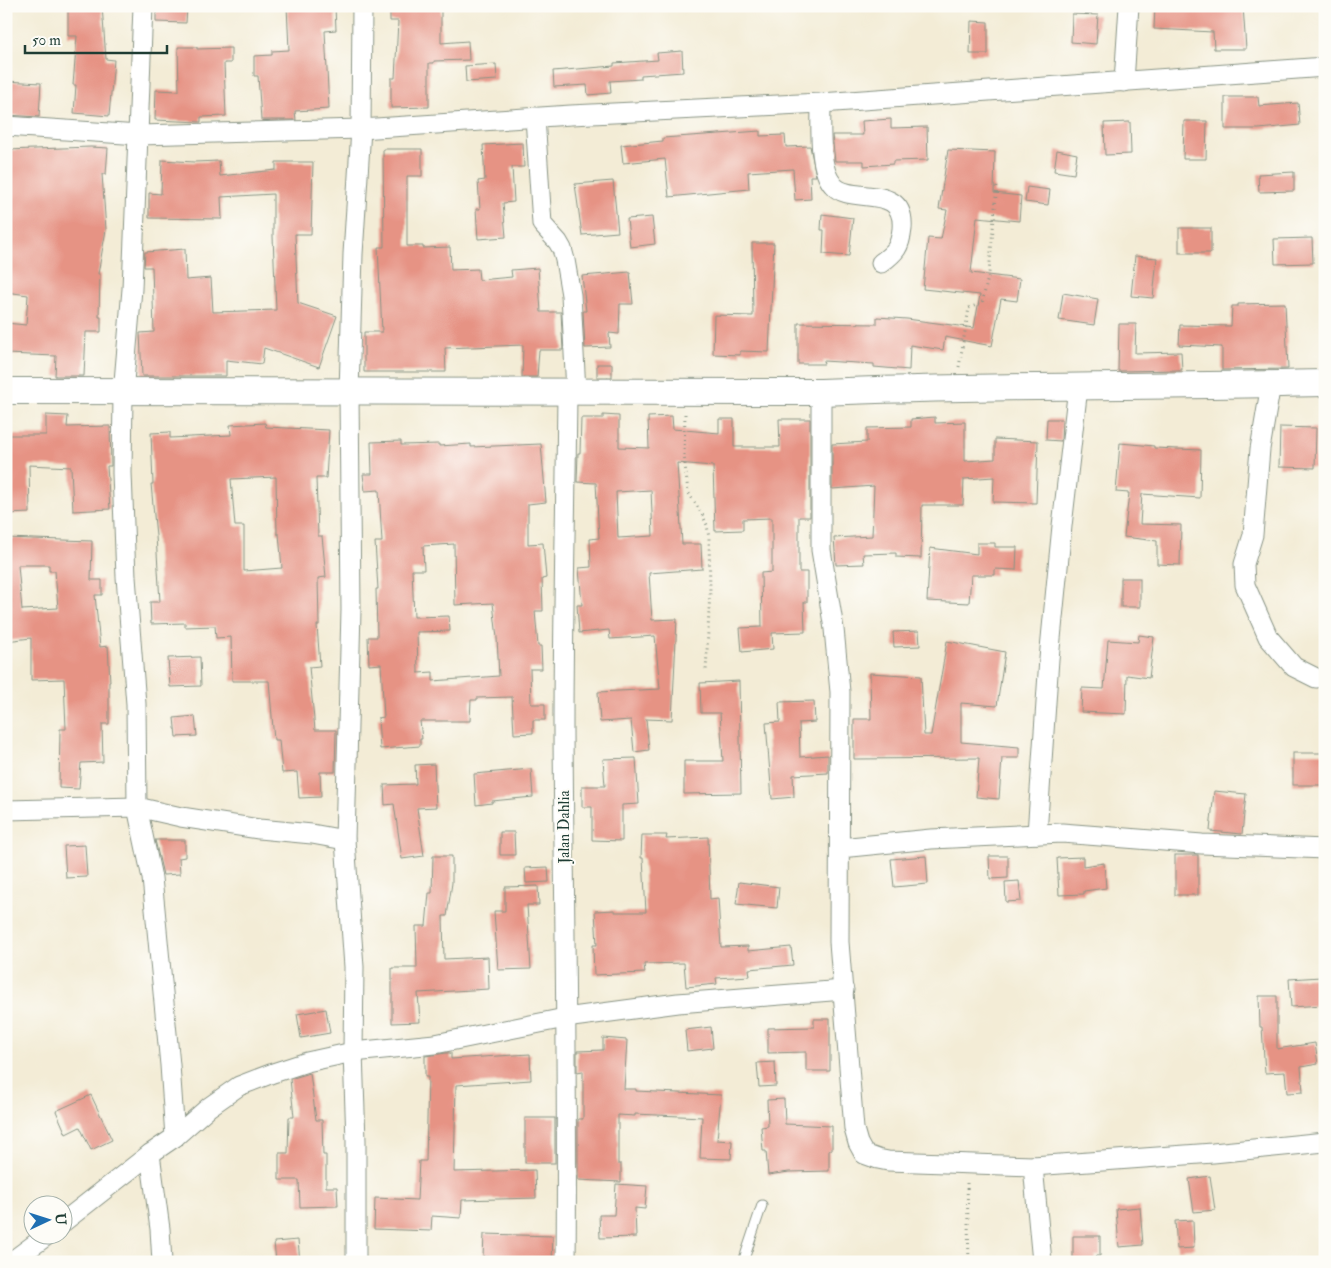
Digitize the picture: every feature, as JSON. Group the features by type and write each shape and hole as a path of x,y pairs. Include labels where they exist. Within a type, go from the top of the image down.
{"main road":[{"path":"6,391 821,392 956,388 1325,383"}],"street":[{"path":"143,6 132,289 123,392 122,473 126,578 136,704 136,807 152,878 175,1137"},
{"path":"356,1262 356,1141 353,1052 354,967 345,840 351,610 350,392 354,254 361,130 362,6"},
{"path":"1124,82 1129,6"},
{"path":"6,126 139,135 361,130 535,117 820,103 1325,67"},
{"path":"820,103 824,165 834,187 846,192 886,199 898,209 901,215 900,244 890,256 880,263"},
{"name":"Jalan Dahlia","path":"535,117 542,224 558,242 562,250 571,295 571,392 563,726 565,1018 568,1110 566,1262"},
{"path":"1271,384 1260,449 1252,535 1244,564 1245,585 1268,636 1294,667 1316,678"},
{"path":"1037,834 1049,659 1078,387"},
{"path":"821,392 821,550 834,629 840,692 839,942 854,1129 864,1154 888,1161 1034,1166 1213,1153 1325,1142"},
{"path":"6,810 136,807 181,817 345,840"},
{"path":"840,848 931,838 1062,834 1202,844 1325,849"},
{"path":"72,1215 150,1154 175,1137 209,1107 239,1086 273,1072 307,1062 353,1052 435,1044 565,1018 678,1003 844,990"},
{"path":"150,1154 160,1229 162,1262"},
{"path":"1034,1166 1042,1262"},
{"path":"12,1262 33,1246"}],"lane":[{"path":"743,1262 762,1205"}],"path":[{"path":"956,388 969,308 982,303 985,294 996,214 997,185"},
{"path":"686,391 684,454 687,487 692,501 702,514 707,525 709,538 710,591 706,672"},
{"path":"966,1164 969,1262"}],"building":[{"path":"68,6 102,6 106,59 114,60 109,116 74,113 76,85 73,85 77,36 68,36"},
{"path":"156,6 187,6 186,23 156,22"},
{"path":"287,6 335,6 336,30 325,31 329,109 295,111 296,120 261,120 258,76 254,76 254,56 272,55 272,51 289,50"},
{"path":"390,6 441,6 441,43 468,41 469,60 434,61 434,63 429,63 429,107 391,108 391,78 395,78 398,21 390,21"},
{"path":"1155,6 1243,6 1246,49 1214,49 1213,32 1154,29"},
{"path":"1072,14 1098,15 1096,44 1071,42"},
{"path":"971,21 988,22 988,54 970,54"},
{"path":"178,47 197,47 197,49 231,48 231,63 224,63 226,116 201,117 201,122 155,120 156,90 179,91"},
{"path":"682,51 683,72 641,75 641,79 610,81 611,93 588,95 587,85 554,87 553,71 614,66 614,63 658,60 657,53"},
{"path":"496,64 497,80 466,82 465,66"},
{"path":"6,81 41,83 39,117 6,115"},
{"path":"1225,97 1258,97 1259,106 1298,103 1300,125 1259,129 1225,129"},
{"path":"891,119 891,128 927,127 928,160 893,161 893,164 864,166 864,161 835,161 832,135 863,135 862,121"},
{"path":"1184,121 1207,121 1206,159 1183,159"},
{"path":"1130,122 1131,154 1105,155 1104,123"},
{"path":"760,131 760,136 785,135 786,147 810,146 816,176 810,176 811,199 795,200 793,169 748,172 749,189 669,197 665,159 623,163 621,145 663,141 663,138"},
{"path":"523,143 524,167 512,167 514,202 503,203 506,237 478,239 476,209 480,209 478,181 485,180 483,145"},
{"path":"108,148 106,174 102,174 106,230 98,274 100,274 99,317 101,317 101,332 86,332 84,376 55,376 56,356 6,354 6,323 26,325 28,295 6,292 6,150"},
{"path":"383,149 422,149 422,176 407,176 407,246 423,246 423,248 450,247 451,270 478,269 479,280 512,277 511,270 538,268 541,312 561,312 563,350 539,350 537,377 522,377 523,345 445,348 446,372 364,372 364,332 382,332 378,247 384,247"},
{"path":"948,150 995,152 994,193 1021,196 1019,221 977,217 971,273 1020,279 1017,301 1001,299 992,346 945,337 943,350 910,345 909,370 874,367 874,364 823,361 824,364 798,364 798,323 877,324 877,317 974,328 980,295 923,289 928,238 941,239 947,210 939,209"},
{"path":"1057,150 1077,154 1074,174 1054,171"},
{"path":"162,160 219,161 220,176 276,170 276,162 313,162 311,234 295,234 298,303 337,316 319,367 264,348 262,364 226,360 226,376 142,376 140,333 154,332 152,267 144,267 145,252 185,249 186,280 211,278 213,312 276,310 273,194 221,197 222,219 149,218 149,193 161,194"},
{"path":"1294,172 1294,191 1259,192 1258,174"},
{"path":"613,181 618,232 582,235 575,184"},
{"path":"1027,187 1050,190 1048,205 1025,202"},
{"path":"822,214 853,218 849,256 823,254 824,230 821,230"},
{"path":"652,217 655,244 630,247 627,219"},
{"path":"1179,228 1211,228 1211,253 1179,253"},
{"path":"1312,238 1313,263 1275,264 1274,239"},
{"path":"752,243 774,243 769,352 740,351 740,355 713,354 714,315 753,316"},
{"path":"1135,256 1157,258 1153,298 1131,296"},
{"path":"630,272 633,304 620,304 619,334 609,333 610,347 585,348 583,311 586,311 582,276"},
{"path":"1063,293 1098,299 1094,325 1059,320"},
{"path":"1285,303 1288,369 1222,370 1222,347 1179,345 1180,325 1231,326 1232,306 1238,306 1238,304"},
{"path":"1119,324 1136,324 1135,353 1181,352 1182,370 1118,371"},
{"path":"597,364 612,364 612,377 597,377"},
{"path":"46,415 68,416 67,427 110,426 111,466 107,466 110,509 73,511 71,467 29,465 30,513 8,514 9,461 6,461 6,435 46,435"},
{"path":"603,415 619,416 619,447 649,448 648,417 672,416 673,429 719,433 719,419 734,419 734,447 780,447 779,419 810,419 810,517 799,517 799,572 807,572 807,602 804,602 805,632 772,633 773,649 742,652 740,628 762,627 761,573 772,572 772,518 743,519 743,530 715,531 713,466 677,463 682,544 701,544 702,569 649,573 652,620 677,619 672,720 646,719 649,750 634,752 631,720 600,722 598,692 660,689 655,636 610,639 609,630 579,633 577,605 582,605 579,568 591,567 590,539 599,538 596,483 577,482 581,418 603,418","holes":["651,490 653,536 618,538 616,492"]},
{"path":"935,417 935,423 965,422 965,461 995,459 995,439 1038,441 1036,503 993,502 994,477 964,479 963,505 922,505 921,558 896,557 896,553 863,554 864,564 836,565 834,538 872,536 874,486 832,489 832,444 867,442 867,428 911,427 911,419"},
{"path":"1047,419 1062,419 1061,441 1046,440"},
{"path":"265,423 266,427 329,430 326,478 316,478 318,536 322,536 326,577 318,578 319,625 317,625 320,666 309,667 315,730 336,730 335,772 320,772 321,797 299,798 297,772 282,773 279,740 274,740 269,681 232,681 231,637 216,638 215,626 185,627 185,623 151,624 150,602 160,602 151,484 153,484 151,433 170,432 170,438 231,435 230,425","holes":["276,477 277,534 279,534 282,568 244,571 244,526 235,526 231,479"]},
{"path":"1280,427 1316,428 1315,468 1279,467"},
{"path":"401,441 401,445 439,444 439,446 471,444 471,447 541,444 546,502 528,504 528,544 543,543 546,578 542,579 543,611 535,611 538,646 541,646 542,669 530,669 531,704 545,704 545,720 533,720 533,733 514,734 512,697 477,698 477,700 471,700 470,721 420,721 422,739 420,739 420,746 380,749 378,718 384,717 381,664 369,665 368,637 377,637 376,589 378,589 375,542 382,542 379,490 365,491 363,474 372,474 371,442","holes":["454,544 455,605 493,603 499,676 433,681 433,672 418,673 417,632 450,631 449,616 414,617 412,570 424,570 423,546"]},
{"path":"1120,443 1154,446 1154,448 1201,450 1200,498 1142,494 1140,524 1181,525 1180,565 1157,564 1157,541 1124,537 1129,493 1116,492"},
{"path":"6,538 92,541 91,580 102,580 102,595 95,595 100,647 108,646 110,682 109,724 102,724 103,762 81,763 79,789 59,788 60,729 66,729 64,679 31,680 31,638 6,641","holes":["18,565 49,565 49,571 55,571 58,608 22,610"]},
{"path":"977,543 995,543 995,547 1017,547 1016,570 995,569 995,575 971,575 969,603 927,601 930,548 977,554"},
{"path":"1121,578 1140,578 1140,607 1121,607"},
{"path":"919,631 920,646 894,647 893,632"},
{"path":"1139,635 1154,637 1149,678 1127,675 1126,714 1081,712 1082,688 1104,689 1108,640 1138,642"},
{"path":"947,641 1005,652 997,706 961,703 961,742 1019,747 1019,758 1002,758 999,799 976,797 979,758 854,759 854,719 871,719 870,673 921,676 924,735 931,735"},
{"path":"200,657 201,686 170,687 168,658"},
{"path":"739,681 741,793 684,794 684,761 723,761 720,713 701,713 700,683"},
{"path":"814,701 815,722 799,723 800,757 828,755 828,773 793,775 794,797 772,799 766,723 780,722 779,702"},
{"path":"195,716 197,736 176,737 174,718"},
{"path":"1293,753 1325,753 1325,785 1293,785"},
{"path":"636,758 639,804 622,805 622,841 592,840 592,807 582,807 582,786 605,786 603,759"},
{"path":"434,764 436,807 417,808 424,856 402,859 394,804 385,805 384,785 416,784 415,765"},
{"path":"531,769 533,797 492,801 492,803 476,805 474,774"},
{"path":"1214,791 1246,794 1242,834 1210,831"},
{"path":"500,832 514,832 515,855 500,855"},
{"path":"642,835 667,835 666,839 708,837 710,899 718,898 721,947 748,946 748,951 791,947 793,965 749,969 750,976 716,978 717,984 686,987 684,963 644,964 645,973 594,975 593,945 597,945 595,911 646,912 643,858 641,858"},
{"path":"155,840 185,840 185,857 179,858 180,874 163,875"},
{"path":"85,845 87,877 66,878 64,846"},
{"path":"1175,855 1198,855 1198,895 1175,895"},
{"path":"433,856 452,856 452,883 447,916 443,916 444,959 488,957 489,989 418,993 420,1022 392,1023 392,968 417,968 416,926 426,926 429,893 432,893"},
{"path":"926,856 928,884 894,887 891,859"},
{"path":"989,856 1008,856 1008,878 990,879"},
{"path":"1083,857 1083,866 1104,863 1106,888 1084,891 1084,894 1059,895 1057,858"},
{"path":"548,867 549,882 526,883 525,868"},
{"path":"1019,881 1021,901 1006,902 1005,882"},
{"path":"739,882 779,887 777,908 736,904"},
{"path":"538,886 539,905 527,905 531,969 498,970 494,911 505,911 505,887"},
{"path":"1321,977 1323,1005 1291,1007 1289,979"},
{"path":"1259,996 1277,996 1277,1049 1315,1043 1318,1064 1301,1067 1303,1092 1287,1093 1285,1072 1265,1073"},
{"path":"326,1009 330,1033 301,1038 297,1014"},
{"path":"814,1019 830,1019 830,1071 806,1071 806,1052 768,1053 768,1028 814,1027"},
{"path":"711,1027 713,1048 687,1051 685,1030"},
{"path":"603,1038 627,1040 624,1089 721,1095 717,1140 732,1141 731,1159 700,1158 702,1117 618,1115 618,1164 621,1164 621,1182 578,1180 578,1119 583,1119 583,1071 577,1072 577,1051 603,1050"},
{"path":"451,1053 451,1059 530,1054 531,1080 456,1085 454,1172 535,1170 536,1198 462,1200 461,1218 432,1216 431,1231 374,1229 375,1198 417,1200 419,1161 426,1161 428,1077 425,1077 425,1056"},
{"path":"775,1062 776,1086 759,1087 757,1063"},
{"path":"310,1073 316,1120 322,1120 323,1155 326,1155 326,1187 337,1187 338,1206 300,1207 299,1180 279,1180 279,1153 288,1153 289,1117 294,1117 290,1079"},
{"path":"91,1095 112,1140 91,1150 80,1127 66,1134 56,1111"},
{"path":"784,1099 785,1124 832,1126 832,1150 829,1150 829,1171 789,1172 768,1175 761,1127 768,1126 767,1100"},
{"path":"525,1118 555,1118 555,1163 525,1163"},
{"path":"1210,1176 1215,1210 1194,1212 1189,1179"},
{"path":"616,1184 647,1186 645,1209 635,1208 636,1237 600,1238 599,1215 614,1215"},
{"path":"1140,1207 1143,1245 1119,1247 1116,1209"},
{"path":"1193,1220 1194,1248 1177,1249 1175,1221"},
{"path":"484,1234 553,1236 552,1262 524,1262 524,1258 483,1257"},
{"path":"1073,1236 1100,1236 1100,1256 1095,1256 1095,1262 1073,1262"},
{"path":"298,1240 300,1262 276,1262 274,1242"}]}
